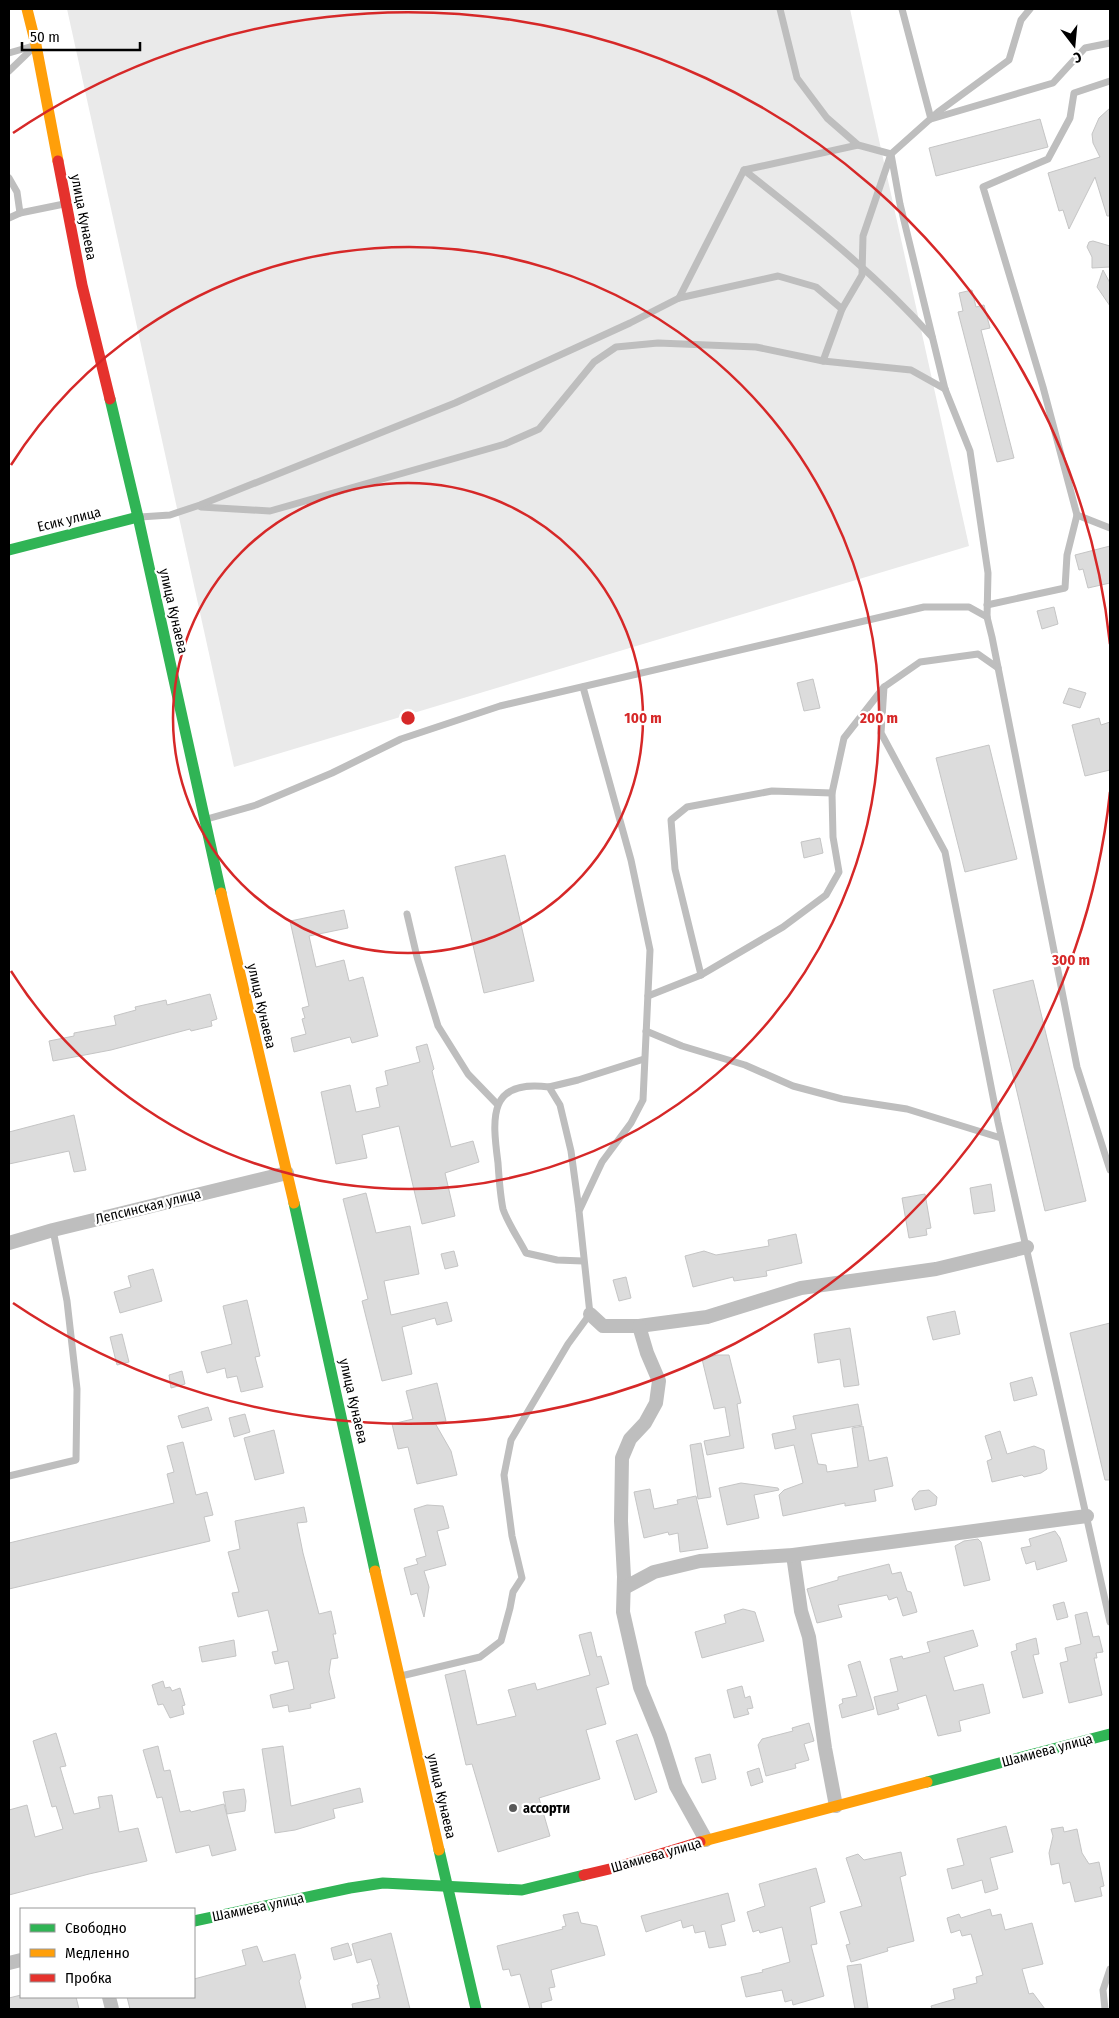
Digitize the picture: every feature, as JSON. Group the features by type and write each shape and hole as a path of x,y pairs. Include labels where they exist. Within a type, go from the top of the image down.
{"main road":[{"name":"улица Кунаева","path":"27,9 36,45 82,286 138,517 246,1005 288,1173 399,1676 476,2009"},
{"name":"Есик улица","path":"9,550 138,517"},
{"name":"Шамиева улица","path":"195,1921 350,1888 375,1885 522,1890 618,1867 706,1840 1110,1734"}],"street":[{"name":"Лепсинская улица","path":"9,1243 53,1230 288,1173"},
{"path":"590,1314 603,1326 639,1326 708,1317 801,1288 936,1269 1027,1247"},
{"path":"639,1326 647,1353 660,1381 656,1403 645,1423 630,1439 622,1458 621,1521 624,1588 622,1612 640,1687 660,1736 676,1786 706,1840"},
{"path":"624,1588 654,1572 700,1561 793,1554 1087,1516"},
{"path":"793,1554 801,1611 809,1637 825,1748 836,1806"}],"lane":[{"path":"780,9 797,78 827,118 858,145 891,154"},
{"path":"902,9 931,118"},
{"path":"823,361 842,309 862,275 863,236 891,154 931,118 1009,60 1021,20 1030,9"},
{"path":"931,118 1053,84 1085,48 1110,43"},
{"path":"9,53 36,45"},
{"path":"9,71 36,45"},
{"path":"987,605 1065,588 1067,555 1077,515 983,188 1048,159 1070,118 1074,93 1110,81"},
{"path":"744,170 858,145"},
{"path":"891,154 900,204 945,389 970,451 988,572 987,617 1077,1067 1110,1170"},
{"path":"744,170 819,228 862,266 933,339"},
{"path":"679,298 744,170"},
{"path":"9,178 17,192 20,213"},
{"path":"9,218 20,213 66,203"},
{"path":"138,517 170,515 195,507 455,403 630,323 679,298 778,276 816,287 842,309"},
{"path":"195,507 270,511 505,444 539,429 594,362 616,347 658,343 756,346 823,361 911,370 945,389"},
{"path":"1077,515 1110,528"},
{"path":"206,819 256,805 332,773 401,739 500,706 924,607 969,608 987,617"},
{"path":"648,996 701,975 783,927 826,895 839,872 833,837 832,793 844,738 884,687 920,662 978,654 998,668"},
{"path":"579,1211 602,1162 631,1123 643,1100 650,950 631,860 583,687"},
{"path":"884,687 881,733 945,852 1001,1138 1110,1622"},
{"path":"701,975 675,869 671,820 687,807 772,791 832,793"},
{"path":"407,914 417,957 438,1026 468,1074 496,1104"},
{"path":"646,1031 682,1046 745,1065 794,1086 842,1099 907,1109 1001,1138"},
{"path":"583,1261 557,1260 526,1253 504,1210 494,1133 496,1104 507,1091 532,1085 549,1087 644,1059"},
{"path":"399,1676 480,1656 500,1641 513,1592 522,1578 512,1536 504,1475 511,1440 568,1344 590,1314 571,1151 560,1105 549,1087"},
{"path":"9,1476 76,1460 77,1389 67,1301 53,1230"},
{"path":"1105,2009 1103,1990 1110,1969"}],"shaded area":[{"path":"67,9 850,9 969,546 234,767"}],"building":[{"path":"1110,108 1110,216 1107,216 1095,177 1069,229 1063,210 1059,211 1048,173 1100,157 1093,143 1092,134 1099,118"},
{"path":"1040,119 1048,147 936,176 929,148"},
{"path":"1093,241 1110,246 1110,267 1092,268 1092,257 1087,247 1089,242"},
{"path":"1103,270 1110,283 1110,306 1097,287"},
{"path":"972,290 976,307 984,305 990,328 981,330 1014,458 997,462 958,312 963,311 959,293"},
{"path":"1110,546 1110,583 1088,588 1083,569 1079,570 1075,555"},
{"path":"1054,607 1058,624 1042,629 1037,611"},
{"path":"813,679 820,708 804,711 797,683"},
{"path":"1069,688 1086,693 1080,708 1063,703"},
{"path":"1099,718 1101,725 1110,722 1110,770 1085,776 1072,725"},
{"path":"989,745 1017,859 965,872 936,758"},
{"path":"820,838 823,853 804,858 801,842"},
{"path":"505,855 534,981 484,993 455,867"},
{"path":"344,910 348,928 309,936 316,967 344,960 349,981 363,977 378,1036 352,1043 350,1037 294,1052 291,1038 306,1034 302,1019 305,1018 302,1008 309,1006 290,921"},
{"path":"1033,980 1086,1201 1045,1211 993,990"},
{"path":"210,994 217,1019 211,1021 212,1026 191,1031 190,1029 111,1050 53,1061 49,1041 74,1036 74,1033 116,1025 114,1016 136,1010 135,1007 166,1000 167,1005"},
{"path":"427,1044 451,1147 473,1141 479,1162 445,1173 455,1216 422,1224 399,1126 362,1135 367,1158 336,1164 321,1092 350,1085 356,1112 380,1107 376,1088 388,1085 385,1071 420,1062 416,1047"},
{"path":"74,1115 86,1170 74,1172 69,1151 9,1164 9,1132"},
{"path":"991,1184 995,1211 974,1214 970,1188"},
{"path":"366,1193 376,1233 410,1226 419,1274 384,1281 391,1315 447,1302 452,1321 437,1325 435,1318 402,1327 412,1374 382,1381 362,1301 368,1299 343,1199"},
{"path":"925,1194 931,1228 926,1229 927,1235 909,1238 902,1198"},
{"path":"796,1234 802,1263 766,1271 767,1276 734,1281 733,1277 693,1287 685,1256 704,1251 716,1255 769,1246 768,1240"},
{"path":"454,1251 458,1266 445,1269 441,1254"},
{"path":"153,1269 162,1301 120,1313 114,1292 131,1287 128,1276"},
{"path":"626,1277 631,1298 619,1301 613,1280"},
{"path":"247,1300 260,1356 255,1357 263,1387 241,1392 237,1376 227,1378 225,1368 207,1373 201,1352 232,1344 223,1306"},
{"path":"955,1311 960,1334 933,1340 927,1317"},
{"path":"1110,1323 1110,1480 1105,1480 1070,1333"},
{"path":"850,1328 859,1385 844,1387 840,1359 818,1363 814,1334"},
{"path":"122,1334 129,1362 117,1365 110,1337"},
{"path":"717,1355 729,1355 741,1403 737,1404 744,1448 707,1455 704,1441 730,1436 725,1407 714,1409 702,1359"},
{"path":"182,1371 185,1384 171,1388 169,1375"},
{"path":"1032,1377 1037,1395 1014,1401 1010,1383"},
{"path":"437,1383 446,1421 435,1423 451,1451 457,1475 417,1484 408,1447 398,1449 392,1424 413,1419 406,1391"},
{"path":"858,1404 862,1425 811,1434 818,1464 826,1465 827,1472 858,1467 852,1428 863,1426 869,1461 887,1457 893,1486 874,1490 876,1501 845,1506 845,1503 783,1516 779,1495 784,1490 803,1483 794,1445 775,1449 772,1434 796,1429 793,1416"},
{"path":"208,1407 212,1420 182,1428 178,1416"},
{"path":"245,1414 250,1432 234,1437 229,1418"},
{"path":"274,1430 284,1473 255,1480 244,1438"},
{"path":"1000,1431 1007,1454 1034,1446 1044,1450 1047,1469 1041,1473 992,1482 987,1461 992,1459 985,1436"},
{"path":"183,1442 196,1495 207,1492 213,1515 204,1517 210,1541 9,1589 9,1543 174,1503 167,1474 174,1472 167,1446"},
{"path":"701,1443 711,1497 698,1499 690,1445"},
{"path":"741,1483 778,1488 779,1490 754,1495 759,1518 727,1525 719,1488"},
{"path":"650,1489 654,1509 678,1504 677,1500 696,1496 708,1548 680,1552 678,1533 669,1535 668,1532 644,1538 634,1492"},
{"path":"929,1490 937,1497 936,1505 915,1510 912,1499 919,1491"},
{"path":"427,1505 443,1506 449,1528 437,1531 446,1565 424,1571 429,1587 424,1617 417,1593 411,1595 404,1568 418,1564 416,1559 426,1556 414,1509"},
{"path":"304,1507 307,1522 297,1523 303,1553 319,1614 331,1611 336,1634 333,1634 338,1658 331,1659 329,1672 335,1698 310,1704 311,1708 289,1712 288,1705 273,1708 270,1695 294,1689 288,1661 275,1664 272,1652 278,1651 268,1610 238,1617 232,1593 239,1592 228,1552 240,1549 235,1521"},
{"path":"1055,1531 1060,1538 1067,1561 1037,1570 1035,1561 1026,1564 1021,1548 1031,1546 1029,1539"},
{"path":"978,1539 981,1542 990,1580 964,1586 955,1546 964,1541"},
{"path":"889,1564 892,1574 901,1572 907,1591 911,1592 917,1612 903,1616 897,1597 889,1600 887,1595 838,1605 842,1617 817,1623 807,1589 838,1580 838,1577"},
{"path":"1064,1602 1068,1617 1057,1620 1053,1605"},
{"path":"743,1609 755,1612 764,1641 702,1658 695,1632 726,1623 724,1615"},
{"path":"1087,1612 1093,1637 1099,1636 1103,1652 1096,1653 1097,1658 1094,1658 1102,1695 1069,1703 1060,1663 1068,1661 1065,1648 1081,1644 1075,1615"},
{"path":"973,1630 978,1646 944,1657 954,1691 983,1684 990,1713 959,1721 961,1731 938,1736 926,1695 897,1704 899,1709 878,1715 874,1697 898,1691 890,1659 902,1656 903,1659 930,1652 927,1642"},
{"path":"591,1632 597,1657 601,1656 609,1684 596,1688 606,1724 586,1730 600,1779 539,1798 550,1836 498,1852 472,1764 466,1765 445,1675 465,1670 477,1725 516,1716 508,1690 535,1683 537,1690 590,1675 579,1635"},
{"path":"1036,1638 1039,1654 1033,1655 1043,1693 1023,1698 1011,1652 1017,1650 1016,1644"},
{"path":"234,1640 236,1656 202,1662 199,1647"},
{"path":"860,1661 874,1709 842,1718 839,1705 843,1703 842,1699 857,1696 848,1665"},
{"path":"163,1681 165,1688 170,1687 172,1691 180,1688 185,1705 182,1706 184,1714 170,1718 163,1704 158,1705 152,1685"},
{"path":"742,1686 745,1698 750,1696 753,1708 747,1709 749,1714 734,1718 727,1690"},
{"path":"809,1723 814,1741 804,1744 809,1760 795,1764 796,1768 766,1776 758,1745 762,1739 793,1731 792,1728"},
{"path":"56,1733 66,1766 60,1767 74,1814 100,1808 98,1797 112,1795 119,1832 138,1828 147,1861 9,1895 9,1810 27,1805 35,1837 63,1829 56,1806 52,1807 33,1741"},
{"path":"637,1734 657,1792 635,1800 616,1741"},
{"path":"158,1746 164,1771 170,1770 180,1812 190,1810 191,1812 224,1804 236,1850 212,1856 209,1845 176,1853 162,1797 157,1798 143,1750"},
{"path":"283,1746 291,1806 360,1788 363,1802 333,1809 335,1818 295,1830 275,1833 262,1749"},
{"path":"710,1754 716,1779 702,1783 695,1758"},
{"path":"759,1768 763,1782 751,1786 747,1772"},
{"path":"244,1789 245,1811 227,1814 223,1792"},
{"path":"1006,1826 1013,1852 990,1858 998,1889 985,1893 982,1880 952,1889 947,1869 964,1865 957,1839"},
{"path":"1063,1827 1064,1832 1077,1829 1082,1853 1089,1864 1099,1862 1104,1886 1100,1887 1102,1896 1075,1902 1070,1882 1063,1884 1059,1863 1051,1865 1049,1853 1053,1836 1051,1829"},
{"path":"901,1852 906,1875 900,1877 914,1941 887,1948 888,1951 851,1962 846,1945 850,1944 840,1912 862,1906 846,1858 858,1854 864,1860"},
{"path":"816,1868 825,1902 810,1907 817,1944 811,1945 824,1996 793,2005 792,2000 785,2002 782,1990 746,1997 741,1977 763,1972 762,1970 790,1962 782,1927 760,1933 759,1930 753,1932 747,1912 765,1906 759,1884"},
{"path":"728,1893 735,1921 721,1925 726,1945 709,1948 705,1931 695,1933 693,1925 683,1928 681,1920 646,1932 641,1916"},
{"path":"990,1909 992,1916 1001,1914 1005,1930 1032,1923 1043,1964 1022,1969 1029,1994 1033,1993 1045,2009 932,2009 931,2006 955,1999 953,1989 977,1983 976,1977 983,1975 971,1934 962,1936 960,1930 951,1933 947,1918 959,1914 961,1918"},
{"path":"578,1912 581,1923 597,1926 605,1955 551,1970 555,1987 549,1988 552,2000 541,2003 542,2009 530,2009 520,1974 511,1976 509,1969 503,1970 497,1946 563,1929 562,1927 566,1926 563,1915"},
{"path":"391,1933 410,2009 353,2009 352,2004 380,1998 377,1985 379,1985 371,1959 357,1963 352,1944"},
{"path":"348,1943 352,1955 334,1960 331,1948"},
{"path":"257,1946 263,1962 295,1954 306,2009 130,2009 127,1998 195,1998 195,1979 246,1965 242,1950"},
{"path":"861,1964 868,2008 855,2009 847,1966"},
{"path":"20,1995 20,1998 76,1998 79,2009 9,2009 9,1998"}],"traffic: fast":[{"path":"110,399 221,893"},
{"path":"9,550 138,517"},
{"path":"294,1203 375,1571"},
{"path":"927,1782 1110,1734"},
{"path":"439,1850 476,2009"},
{"path":"195,1921 350,1888 383,1883 522,1890 584,1875"}],"traffic: slow":[{"path":"27,9 36,45 58,161"},
{"path":"221,893 294,1203"},
{"path":"375,1571 439,1850"},
{"path":"700,1842 927,1782"}],"traffic: jam":[{"path":"58,161 82,285 110,399"},
{"path":"584,1875 618,1867 700,1842"}],"place":[{"name":"ассорти","path":"513,1808"}]}
